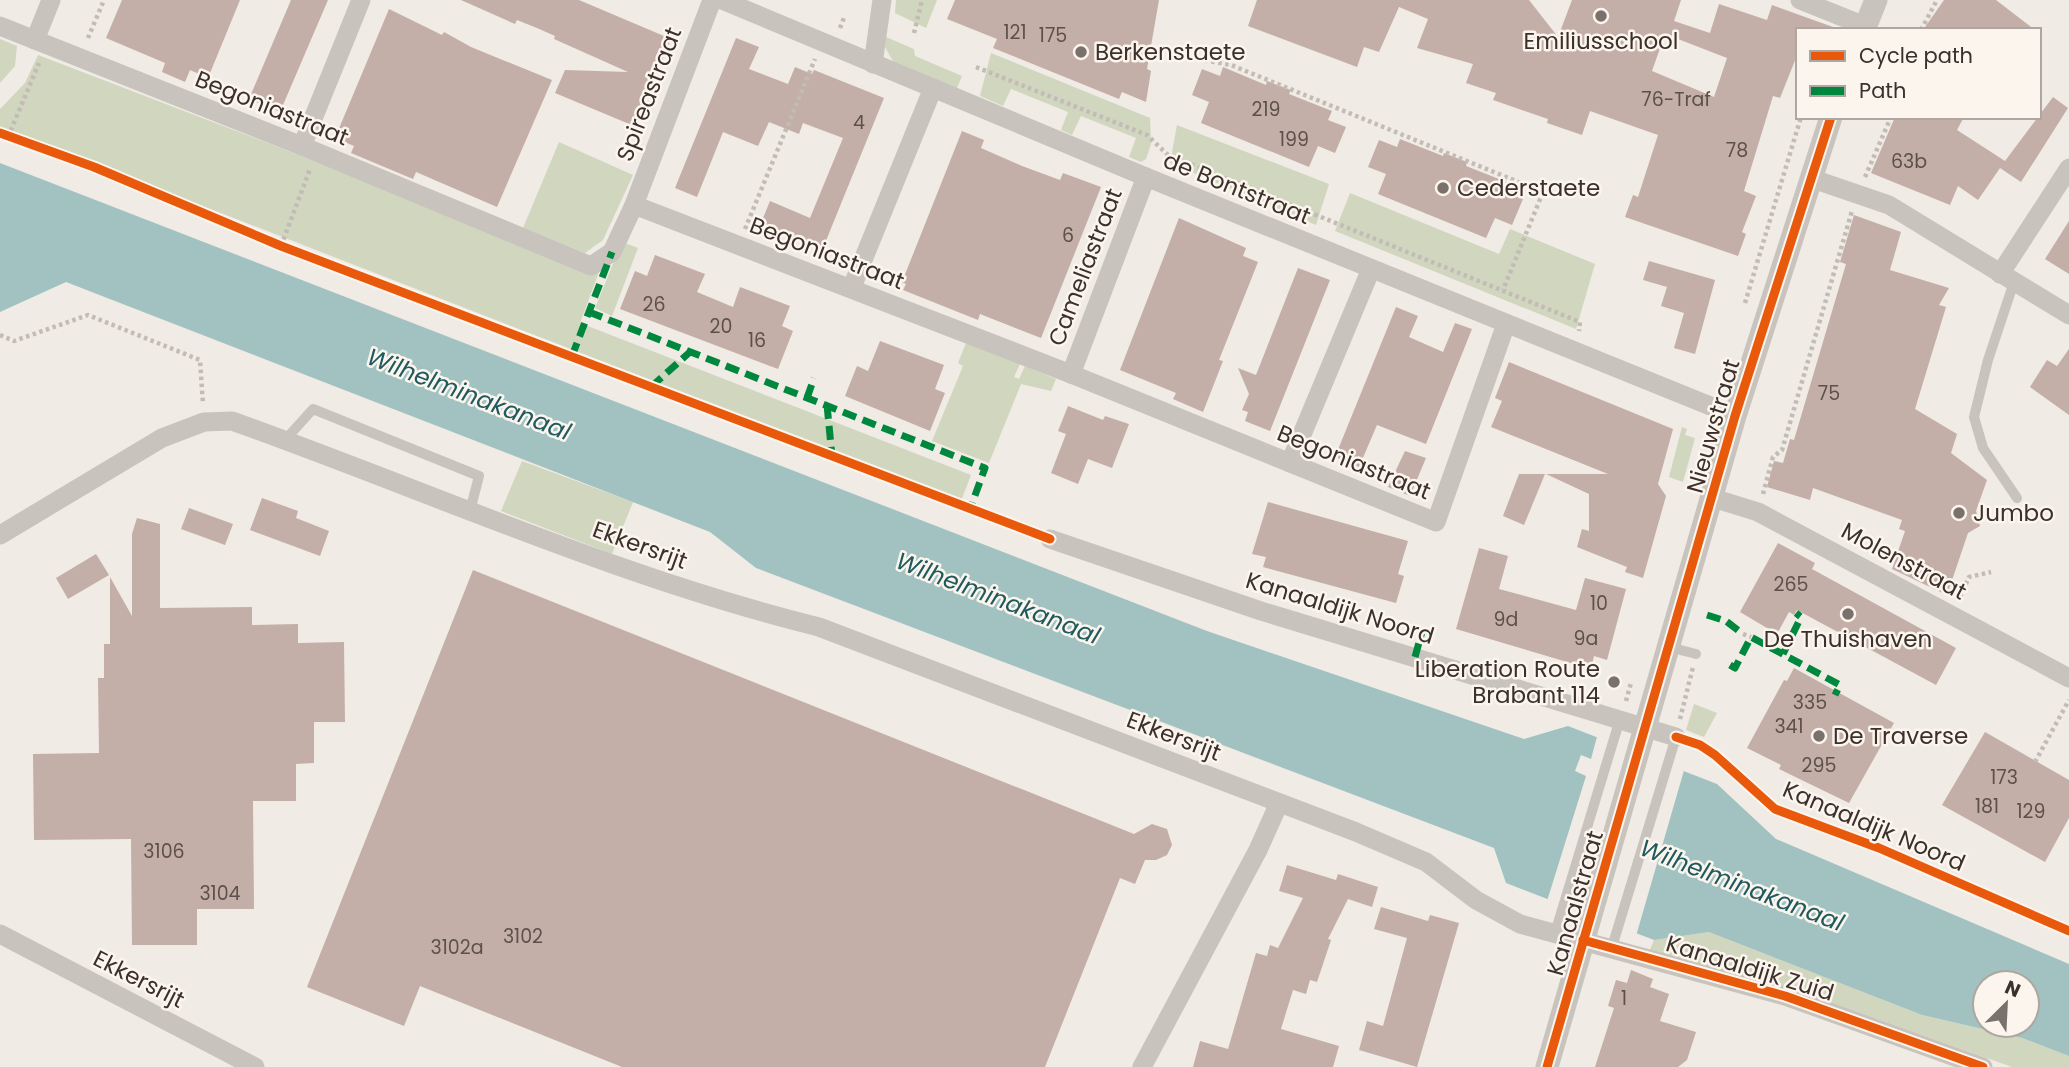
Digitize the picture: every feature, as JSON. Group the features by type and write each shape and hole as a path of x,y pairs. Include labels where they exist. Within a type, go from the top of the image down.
{"street":[{"path":"41,42 51,0"},
{"path":"310,149 361,0"},
{"name":"Spireastraat","path":"634,205 712,0"},
{"name":"de Bontstraat","path":"722,0 1146,177 1735,416"},
{"path":"873,64 882,0"},
{"path":"1800,0 1865,28 1876,0"},
{"name":"Begoniastraat","path":"0,26 310,149 591,266 612,252 634,205 1070,374 1436,522 1506,324"},
{"path":"852,288 933,88"},
{"name":"Nieuwstraat","path":"1643,738 1735,416 1830,119"},
{"path":"2007,278 2069,168"},
{"name":"Cameliastraat","path":"1070,374 1146,177"},
{"path":"1810,178 1889,205 2069,315"},
{"path":"1290,463 1371,269"},
{"name":"Ekkersrijt","path":"0,535 162,438 204,422 232,421 470,511 745,608 820,627 1279,803 1413,856 1439,870 1497,913 1520,924 1555,933 1586,929"},
{"name":"Molenstraat","path":"1713,498 1758,512 2069,678"},
{"name":"Kanaaldijk Noord","path":"1050,539 1261,611 1620,719 1643,738 1676,737"},
{"name":"Kanaalstraat","path":"1547,1067 1643,738"},
{"path":"1142,1067 1258,850 1279,803"},
{"name":"Kanaaldijk Zuid","path":"1586,929 1983,1067"},
{"name":"Ekkersrijt","path":"0,934 255,1067"}],"lane":[{"path":"2007,278 1974,417 1983,448 2017,498"},
{"path":"285,440 313,409 479,475 470,511"},
{"path":"1669,646 1696,654"},
{"path":"1555,933 1620,719"},
{"path":"1614,938 1676,737"}],"path":[{"path":"79,58 104,0"},
{"path":"914,33 922,0"},
{"path":"1922,28 1937,0"},
{"path":"8,136 41,42"},
{"path":"738,244 823,43"},
{"path":"1170,54 1231,65 1543,192 1503,290"},
{"path":"976,67 1147,135 1168,155 1580,322 1576,353"},
{"path":"1758,512 1773,457 1782,450 1858,194 1890,119"},
{"path":"281,246 310,149"},
{"path":"268,241 293,251"},
{"path":"0,335 14,341 88,315 200,360 204,422"},
{"path":"1952,614 1969,577 1991,572"},
{"path":"1743,634 1751,637"},
{"path":"1676,737 1696,654"},
{"path":"2035,762 2069,700"}],"green space":[{"path":"896,0 937,0 926,28 895,13"},
{"path":"886,37 914,49 915,56 962,76 957,88 895,65 885,47"},
{"path":"0,39 17,46 15,66 0,83"},
{"path":"991,53 1150,118 1151,144 1146,159 1141,162 1129,157 1136,138 1081,116 1072,135 1061,130 1068,112 1011,89 1003,106 980,96"},
{"path":"38,55 325,165 603,261 580,323 971,475 961,501 0,127 0,109 25,83"},
{"path":"1177,125 1329,184 1316,225 1170,163"},
{"path":"559,142 633,175 603,240 585,253 523,228"},
{"path":"1350,193 1499,254 1510,229 1595,264 1576,329 1335,231"},
{"path":"622,242 638,248 612,316 595,308"},
{"path":"966,343 1020,364 1014,377 1019,379 1025,366 1056,379 1051,391 1021,384 989,463 932,441 963,366 958,363"},
{"path":"1682,427 1687,429 1685,435 1695,438 1683,482 1669,477"},
{"path":"522,461 633,502 612,554 501,511"},
{"path":"1694,704 1717,713 1704,737 1686,730"},
{"path":"1709,932 1922,1015 1971,1026 1971,1039 2025,1039 2069,1056 2069,1067 2012,1067 1804,993 1673,956 1649,952 1654,940"}],"water":[{"name":"Wilhelminakanaal","path":"0,163 1207,631 1524,739 1568,726 1717,784 1776,839 2069,964 2069,1056 2025,1039 2041,1039 2041,969 1971,969 1971,1026 1922,1015 1709,932 1654,940 1506,883 1494,848 756,568 710,532 66,282 0,312"}],"pier":[{"path":"1598,733 1685,767 1636,936 1547,901 1586,776 1575,771 1581,755 1591,759"}],"building":[{"path":"122,0 240,0 208,78 190,70 185,82 162,72 165,63 106,38"},
{"path":"291,0 328,0 280,112 249,99"},
{"path":"461,0 579,0 671,39 634,126 555,93 565,70 628,72 554,39 555,36 537,28 517,20 515,24"},
{"name":"Berkenstaete","path":"955,0 1159,0 1147,69 1151,71 1146,102 1122,92 1119,99 993,48 997,39 947,19"},
{"path":"1257,0 1529,0 1558,37 1572,0 1681,0 1674,21 1710,33 1719,4 1767,20 1772,5 1833,27 1796,28 1796,58 1780,98 1773,96 1744,191 1756,196 1742,232 1746,234 1738,256 1625,217 1633,195 1638,197 1658,135 1590,111 1582,135 1547,123 1548,119 1493,100 1496,93 1466,83 1473,64 1417,48 1428,19 1399,7 1379,52 1364,47 1357,67 1248,26","holes":["1665,34 1727,58 1714,97 1652,71"]},
{"path":"1944,0 1996,0 2032,28 1924,28"},
{"path":"389,9 442,35 444,32 471,47 552,80 497,207 416,172 413,179 351,153 354,146 335,138"},
{"path":"736,38 759,47 749,69 788,84 795,67 812,74 814,70 884,98 823,248 761,223 770,201 810,218 843,138 803,123 799,134 769,122 758,146 723,132 697,197 675,188"},
{"path":"1223,67 1266,85 1267,81 1291,90 1289,94 1332,111 1328,120 1346,127 1335,153 1318,146 1309,167 1201,123 1209,102 1192,95 1202,69 1220,76"},
{"path":"2053,97 2068,108 2021,182 2000,168 1978,200 1958,186 1950,205 1871,173 1894,119 1963,119 1957,130 2005,161 2036,119 2041,119 2041,113"},
{"path":"962,131 984,140 981,148 1022,166 1060,180 1063,173 1101,187 1041,338 980,314 978,320 903,290 906,284 902,282"},
{"name":"Cederstaete","path":"1400,139 1443,156 1444,153 1467,162 1466,166 1509,183 1505,191 1523,199 1512,225 1495,218 1486,238 1378,194 1386,174 1368,167 1379,140 1397,147"},
{"path":"1854,215 1901,232 1890,270 1949,288 1939,305 1946,307 1915,409 1957,434 1951,453 1987,480 1976,511 1980,526 1968,533 1947,595 1892,569 1905,531 1899,529 1902,520 1813,488 1810,500 1767,487 1774,461 1783,463 1790,439 1794,440 1846,264 1840,262"},
{"path":"1179,218 1246,248 1243,256 1258,262 1219,360 1223,361 1203,412 1173,399 1176,393 1120,370"},
{"path":"2069,221 2069,274 2045,259"},
{"path":"655,255 705,274 697,292 733,307 740,287 790,306 782,326 793,331 778,369 620,309 635,271 647,276"},
{"path":"1649,261 1715,280 1695,354 1674,348 1684,313 1661,306 1667,287 1643,280"},
{"path":"1298,268 1330,280 1270,431 1245,421 1248,412 1242,410 1249,394 1238,368 1256,375"},
{"path":"1396,307 1418,316 1409,337 1443,352 1455,323 1472,329 1426,444 1377,425 1359,467 1335,457"},
{"path":"880,341 944,365 935,389 945,393 930,431 845,396 857,366 868,371"},
{"path":"2069,349 2069,415 2030,387 2047,360 2057,366"},
{"path":"1509,362 1673,429 1658,484 1666,496 1643,578 1625,572 1627,567 1577,547 1582,529 1589,531 1589,494 1546,474 1608,474 1491,427 1502,401 1495,398"},
{"path":"1068,406 1103,420 1105,416 1129,424 1112,468 1088,459 1078,484 1051,473 1066,434 1058,431"},
{"path":"1405,451 1426,458 1410,496 1388,487"},
{"path":"1519,474 1545,474 1524,525 1503,516"},
{"path":"262,498 298,511 296,518 329,531 320,556 250,530"},
{"path":"1268,502 1408,541 1398,574 1404,576 1396,603 1263,567 1266,557 1252,554"},
{"path":"189,508 233,524 225,545 181,529"},
{"path":"137,518 160,524 160,608 252,607 252,625 298,624 298,643 344,642 345,722 314,722 314,763 296,764 296,801 253,801 254,909 197,909 197,945 132,945 131,839 34,840 33,754 99,753 98,678 104,678 104,644 110,644 110,577 132,616 132,534"},
{"name":"De Thuishaven","path":"1778,543 1815,563 1812,569 1956,648 1936,685 1797,610 1794,615 1789,612 1777,634 1740,612"},
{"path":"1479,548 1508,556 1499,589 1576,610 1585,578 1626,589 1607,660 1594,656 1591,669 1456,629"},
{"path":"96,554 109,575 68,599 56,578"},
{"path":"473,570 1134,834 1152,824 1167,829 1172,845 1167,855 1156,860 1145,860 1135,884 1120,878 1045,1067 622,1067 420,986 404,1026 307,987"},
{"name":"De Traverse","path":"1794,668 1894,723 1849,803 1779,769 1781,765 1747,748 1784,680 1787,681"},
{"path":"1985,732 2069,780 2069,818 2045,862 1942,805"},
{"path":"1287,865 1336,880 1338,874 1378,887 1372,907 1348,899 1328,939 1331,940 1317,982 1310,980 1306,994 1293,990 1281,1029 1339,1046 1333,1067 1193,1067 1200,1041 1228,1049 1256,953 1267,956 1270,945 1278,948 1303,898 1279,891"},
{"path":"1381,907 1428,921 1430,915 1459,923 1417,1067 1359,1050 1367,1021 1383,1026 1407,938 1374,929"},
{"path":"1631,970 1653,979 1650,987 1669,994 1660,1021 1696,1032 1687,1060 1678,1067 1595,1067 1614,1008 1608,1006 1616,980 1627,983"}],"marked path":[{"path":"572,356 612,252"},
{"path":"589,312 985,468 970,509"},
{"path":"651,387 690,352"},
{"path":"807,398 814,378"},
{"path":"827,405 832,456"},
{"path":"1783,654 1801,617 1796,613"},
{"path":"1707,615 1726,621 1743,634"},
{"path":"1415,657 1423,628"},
{"path":"1730,665 1735,668 1751,637 1840,685 1835,695"}],"cycle path":[{"path":"1547,1067 1735,416 1830,119"},
{"path":"0,133 94,167 281,246 1050,539"},
{"path":"1676,737 1700,745 1715,755 1775,809 1879,848 2069,931"},
{"path":"1583,940 1785,996 1983,1067"}],"place":[{"name":"Emiliusschool","path":"1601,16"},
{"name":"Berkenstaete","path":"1081,52"},
{"name":"Cederstaete","path":"1443,188"},
{"name":"Jumbo","path":"1959,513"},
{"name":"De Thuishaven","path":"1848,614"},
{"name":"Liberation Route Brabant 114","path":"1614,682"},
{"name":"De Traverse","path":"1819,736"}]}
